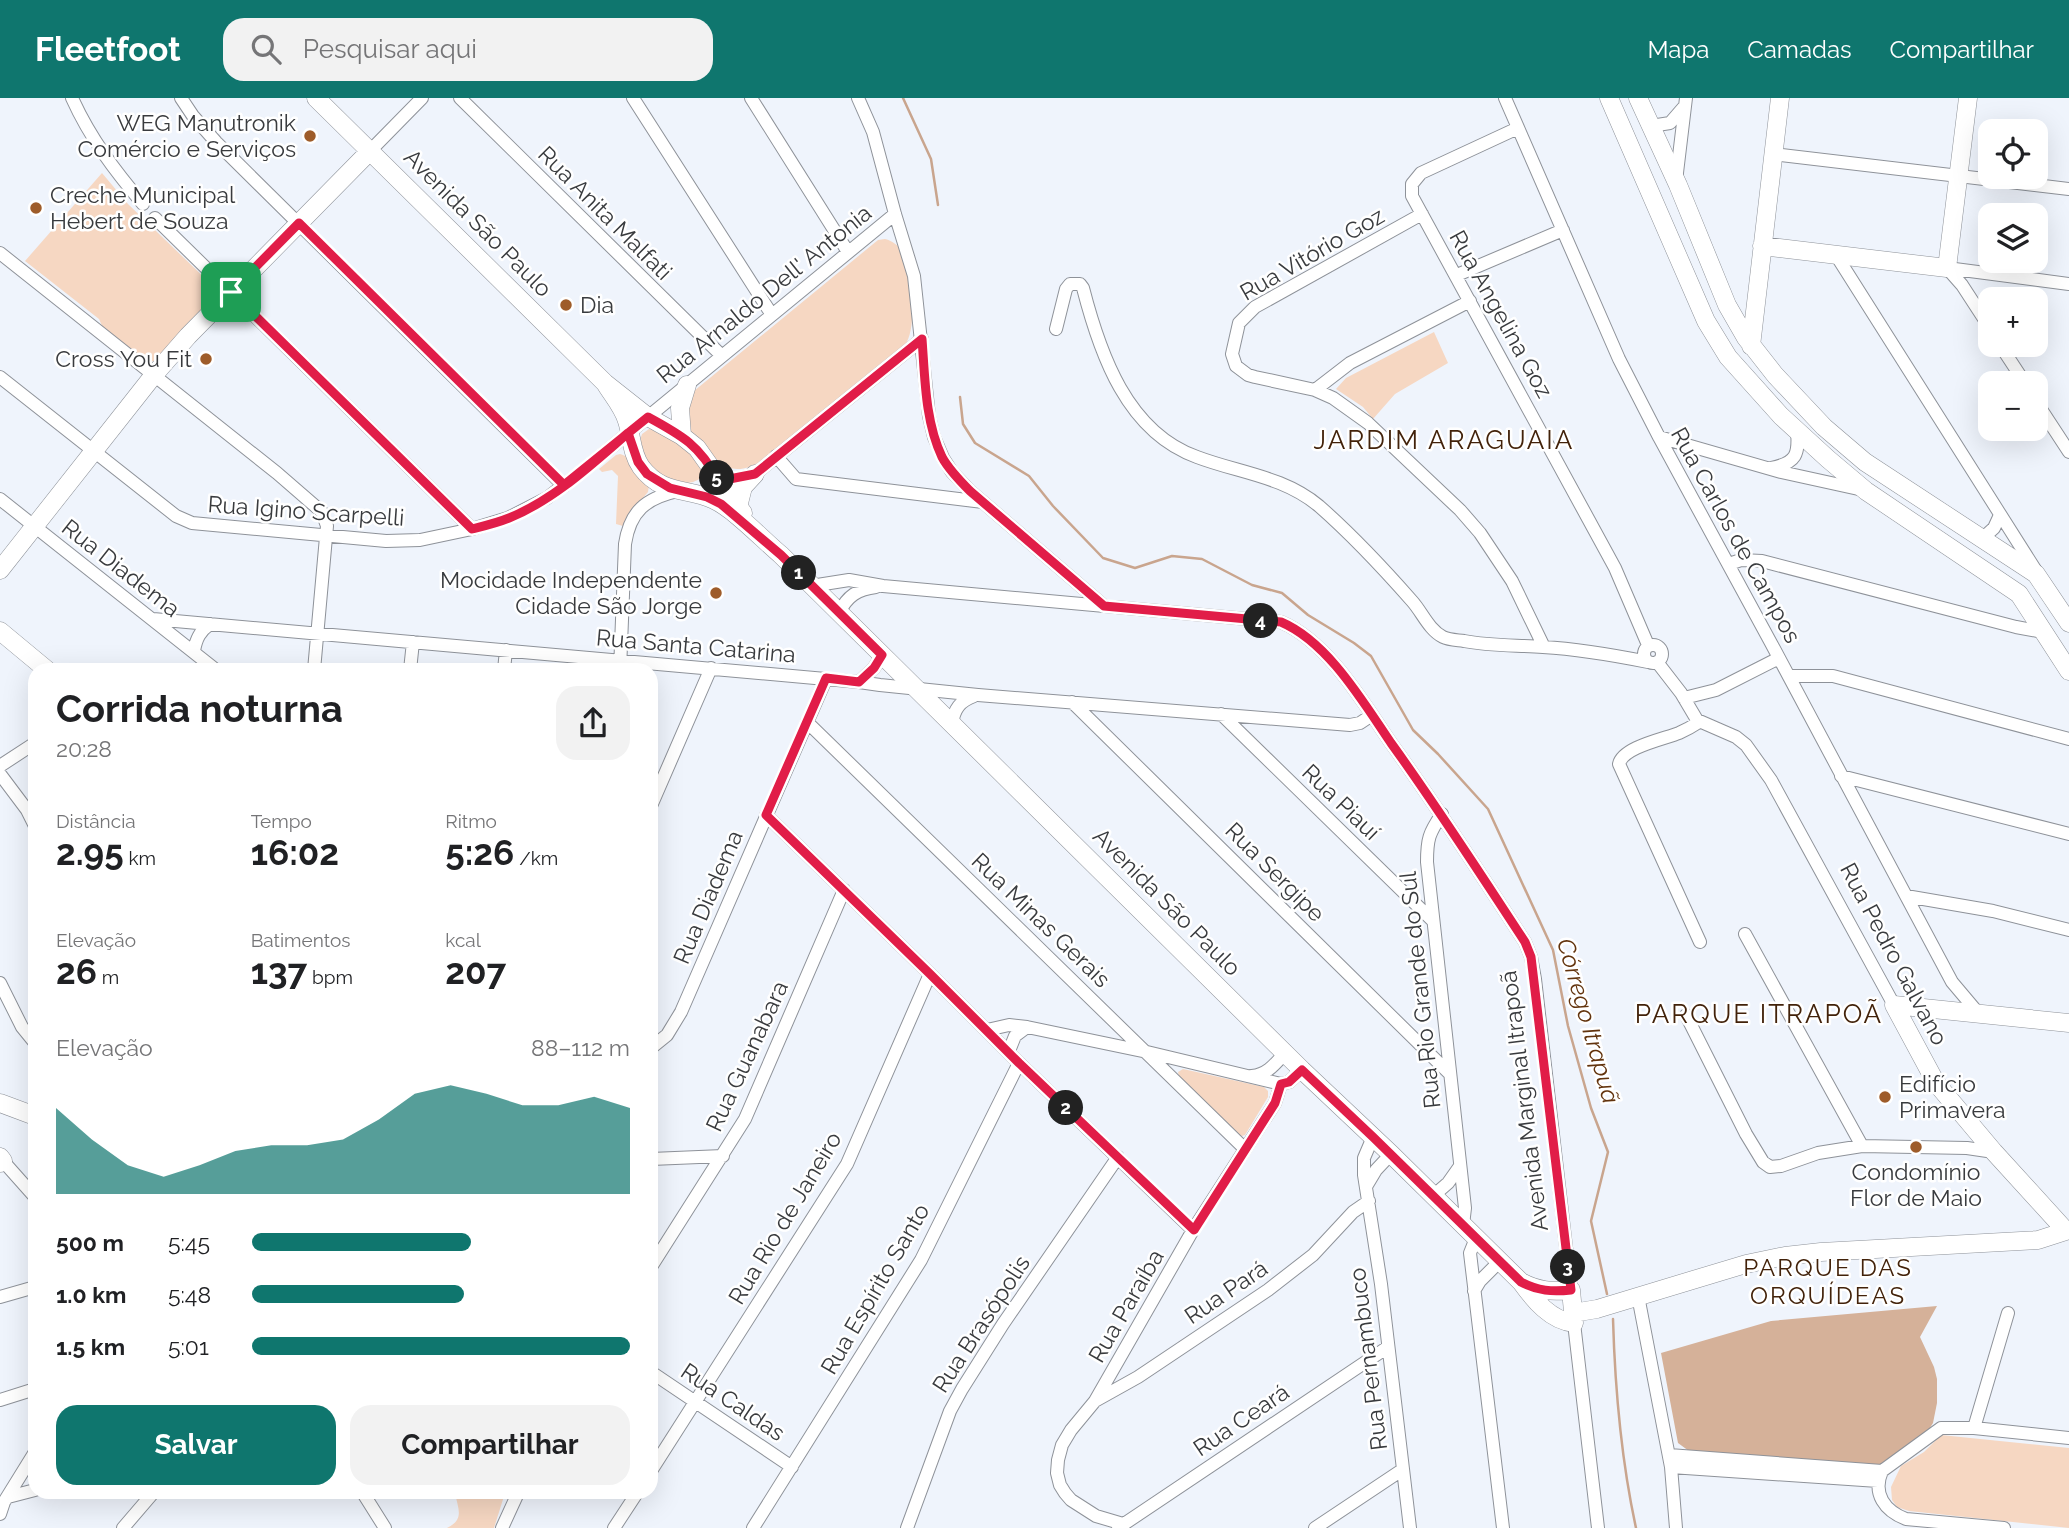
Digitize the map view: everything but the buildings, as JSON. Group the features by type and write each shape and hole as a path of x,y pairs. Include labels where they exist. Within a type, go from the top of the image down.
{"main road":[{"name":"Avenida São Paulo","path":"316,98 605,383 648,417 681,436 703,454 738,507 811,586 1554,1317 1565,1322 1574,1318"},
{"path":"1609,98 1658,213 1715,337 1728,357 1752,386 1797,430 1866,491 2013,589 2023,599 2069,671"},
{"path":"1638,98 1733,317 1751,346 1801,405 1845,446 1889,479 1983,538 2040,578 2067,620 2043,632"},
{"path":"1728,357 1738,356 1751,346 1780,98"},
{"path":"1762,246 1947,268 1968,98"},
{"path":"0,570 153,376 188,336 370,151"},
{"path":"1715,337 1721,325 1746,312 1756,301"},
{"name":"Avenida São Paulo","path":"605,383 626,416 628,433 638,462 654,480 721,504 781,555"},
{"path":"681,436 680,408 687,385"},
{"path":"738,507 743,487 755,474"},
{"path":"682,492 699,490 719,481"},
{"path":"0,631 39,663"},
{"path":"1894,1005 2069,1023"},
{"name":"Rua Pedro Galvano","path":"1894,1005 1936,1083 1973,1141 1994,1152 2067,1233"},
{"path":"1,1104 28,1114"},
{"path":"1574,1318 1597,1308 1746,1264 1785,1256 2038,1240 2067,1233"},
{"name":"Avenida São Paulo","path":"1521,1282 1549,1292 1571,1290"},
{"name":"Avenida Marginal Itrapoã","path":"1571,1290 1574,1318"}],"street":[{"path":"72,98 81,120 98,147 115,172 143,204"},
{"path":"181,98 216,142 564,485"},
{"path":"370,151 422,98"},
{"name":"Rua Anita Malfati","path":"460,98 722,356"},
{"path":"633,98 772,315"},
{"path":"751,98 848,252"},
{"path":"858,98 873,132 894,214 914,276 929,416 943,458 952,472 984,502 1104,606"},
{"name":"Rua Carlos de Campos","path":"1505,98 1615,351 1658,437 1729,564 1952,982 1979,1014"},
{"path":"1651,126 1670,122 1685,101"},
{"path":"1676,181 1685,101"},
{"name":"Rua Angelina Goz","path":"1518,128 1421,173 1412,184 1412,196 1615,568 1649,655 1684,698"},
{"path":"1773,154 2069,189"},
{"name":"Rua Arnaldo Dell' Antonia","path":"628,433 894,214"},
{"name":"Rua Vitório Goz","path":"1422,214 1255,307 1239,323 1232,354 1236,366 1248,375 1315,390 1333,398 1361,417 1460,510 1493,551 1512,581 1544,647"},
{"path":"155,218 472,529"},
{"path":"1457,275 1563,230"},
{"path":"0,253 277,473 322,512 327,526 315,663"},
{"path":"1836,255 2040,578"},
{"path":"1947,268 2069,284"},
{"path":"1947,268 1978,310"},
{"path":"1056,329 1066,289 1070,284 1080,284 1111,371 1135,410 1152,430 1175,447 1196,457 1275,480 1303,494 1371,557 1414,603 1430,626 1444,638 1482,645 1544,647 1613,655 1649,655"},
{"path":"1315,390 1350,363 1470,301"},
{"path":"719,481 755,474 922,339"},
{"name":"Rua Igino Scarpelli","path":"0,377 176,516 192,523 325,536 404,542 434,538 508,518 547,498 628,433"},
{"path":"2048,420 2069,452"},
{"path":"1771,468 1793,460 1798,448 1797,430"},
{"path":"1658,437 1781,472 1866,491"},
{"path":"776,456 796,479 984,502"},
{"path":"932,496 945,489 952,472"},
{"path":"621,663 625,544 629,526 632,518 646,503 660,495 682,492"},
{"name":"Rua Diadema","path":"0,499 208,663"},
{"path":"1983,538 1994,528 2000,515"},
{"path":"1729,564 1741,560 1762,561 2043,632"},
{"name":"Avenida Marginal Itrapoã","path":"811,586 849,580 883,586 1281,622 1309,640 1346,677 1442,814 1525,942 1531,957 1571,1290"},
{"path":"839,613 847,599 857,592 864,588 883,586"},
{"name":"Rua Santa Catarina","path":"153,619 506,650 606,663"},
{"path":"200,663 196,653 198,636 203,628 211,624"},
{"path":"411,663 413,642"},
{"path":"505,663 506,650"},
{"path":"859,682 874,668 882,655"},
{"path":"1700,942 1619,764 1620,759 1635,749 1682,732 1699,722 1684,698 1716,690 1779,658"},
{"name":"Rua Santa Catarina","path":"658,666 710,668 978,695 1350,725 1360,723 1372,715"},
{"path":"658,790 710,668"},
{"path":"1789,676 1833,676 2069,739"},
{"name":"Rua Diadema","path":"658,1042 675,1024 826,678"},
{"path":"952,724 957,707 964,700 978,695"},
{"name":"Rua Sergipe","path":"1072,702 1449,1073"},
{"name":"Rua Piauí","path":"1221,714 1432,920"},
{"name":"Rua Minas Gerais","path":"807,722 1245,1149"},
{"name":"Rua Pedro Galvano","path":"1699,722 1717,728 1746,745 1771,780 1894,1005"},
{"path":"0,766 28,748"},
{"path":"0,774 28,812"},
{"path":"1841,776 2069,834"},
{"name":"Rua Rio Grande do Sul","path":"1442,814 1427,840 1427,862 1503,1528"},
{"path":"766,815 1194,1230"},
{"name":"Rua Guanabara","path":"658,1256 749,1112 844,890"},
{"path":"1906,896 1993,911 2069,930"},
{"path":"1745,934 1861,1146"},
{"name":"Rua Rio de Janeiro","path":"658,1460 847,1164 930,974"},
{"path":"0,982 28,1034"},
{"path":"1946,1011 1952,982"},
{"path":"1686,1015 1746,1133 1763,1162 1770,1167 1781,1166 1818,1153 1861,1146 1973,1141"},
{"path":"987,1030 1009,1026 1027,1027 1281,1084 1289,1082 1302,1070"},
{"path":"1009,1051 1015,1036 1027,1027"},
{"path":"1250,1077 1269,1070 1285,1053"},
{"name":"Rua Espírito Santo","path":"754,1528 921,1260 1019,1063"},
{"name":"Rua Paraíba","path":"1121,1526 1096,1516 1071,1500 1060,1486 1057,1473 1062,1445 1095,1401 1194,1230 1275,1103 1281,1084"},
{"name":"Rua Pernambuco","path":"1373,1137 1364,1158 1364,1175 1410,1528"},
{"path":"1367,1185 1391,1154"},
{"path":"658,1159 723,1156"},
{"name":"Rua Brasópolis","path":"907,1528 950,1411 962,1389 1003,1324 1118,1157"},
{"path":"1,1160 28,1189"},
{"path":"1433,1196 1448,1183 1460,1166"},
{"name":"Rua Pará","path":"1095,1401 1138,1377 1268,1290 1313,1255 1353,1213 1369,1202"},
{"path":"1474,1291 1479,1282 1500,1261"},
{"path":"0,1297 28,1289"},
{"path":"1638,1296 1670,1461 1676,1528"},
{"path":"1974,1427 2008,1313"},
{"name":"Avenida Marginal Itrapoã","path":"1574,1318 1598,1528"},
{"name":"Rua Ceará","path":"1121,1526 1388,1347"},
{"name":"Rua Caldas","path":"658,1377 792,1467"},
{"path":"0,1400 28,1392"},
{"path":"1670,1461 1880,1477 1941,1428 1974,1427 2069,1438"},
{"path":"0,1514 4,1502 28,1463"},
{"path":"25,1468 28,1471"},
{"path":"1315,1528 1402,1470"},
{"path":"1880,1477 1879,1496 1889,1511 1896,1515 1906,1519 2004,1528"},
{"path":"8,1496 28,1492"},
{"path":"123,1528 148,1499"},
{"path":"367,1499 386,1528"},
{"path":"502,1528 515,1499"},
{"path":"614,1528 633,1499"}],"shaded area":[{"path":"102,173 128,204 213,288 211,300 159,359 151,362 103,328 99,319 25,261"},
{"path":"885,239 897,245 909,272 912,313 909,337 905,345 768,457 741,469 722,464 696,438 688,425 687,411 694,391 878,240"},
{"path":"1434,332 1448,363 1395,394 1373,419 1363,407 1336,389 1346,378"},
{"path":"649,429 673,438 688,450 703,471 701,478 680,483 658,474 643,456 640,445 642,434"},
{"path":"620,454 633,462 649,485 648,492 623,526 616,524 618,476 612,470 602,472 599,469"},
{"path":"1183,1069 1264,1087 1268,1091 1268,1097 1245,1135 1238,1135 1179,1077 1178,1072"},
{"path":"1937,1306 1920,1337 1937,1379 1937,1403 1933,1423 1928,1431 1903,1453 1874,1469 1693,1454 1678,1443 1661,1353 1771,1321"},
{"path":"1941,1435 2069,1448 2069,1528 1909,1511 1897,1507 1892,1500 1891,1487 1901,1466 1924,1452"},
{"path":"456,1499 503,1499 494,1528 447,1528 456,1521 459,1509"}],"waterway":[{"name":"Córrego Itrapuã","path":"903,98 931,159 938,205"},
{"name":"Córrego Itrapuã","path":"960,397 963,424 975,443 1029,476 1053,506 1103,558 1135,568 1172,556 1202,559 1252,585 1282,593 1308,615 1371,656 1413,730 1488,809 1553,950 1568,1026 1591,1108 1608,1152 1591,1221 1607,1294"},
{"path":"1613,1319 1620,1424 1636,1528"}],"place":[{"name":"WEG Manutronik Comércio e Serviços","path":"310,136"},
{"name":"Creche Municipal Hebert de Souza","path":"36,208"},
{"name":"Dia","path":"566,305"},
{"name":"Cross You Fit","path":"206,359"},
{"name":"Mocidade Independente Cidade São Jorge","path":"716,593"},
{"name":"Edifício Primavera","path":"1885,1097"},
{"name":"Condomínio Flor de Maio","path":"1916,1147"}],"district":[{"name":"JARDIM ARAGUAIA","path":"1444,440"},
{"name":"PARQUE ITRAPOÃ","path":"1759,1014"},
{"name":"PARQUE DAS ORQUÍDEAS","path":"1828,1282"}],"route":[{"path":"231,292 299,223 564,485 648,417 688,440 703,454 719,481 755,474 922,339 929,416 934,437 952,472 970,491 1104,606 1281,622 1297,630 1346,677 1442,814 1525,942 1531,957 1571,1290 1549,1292 1521,1282 1302,1070 1289,1082 1281,1084 1275,1103 1194,1230 766,815 826,678 859,682 874,668 882,655 787,562 721,504 707,497 678,491 654,480 638,462 628,433 581,472 564,485 547,498 508,518 472,529 231,292"}]}
